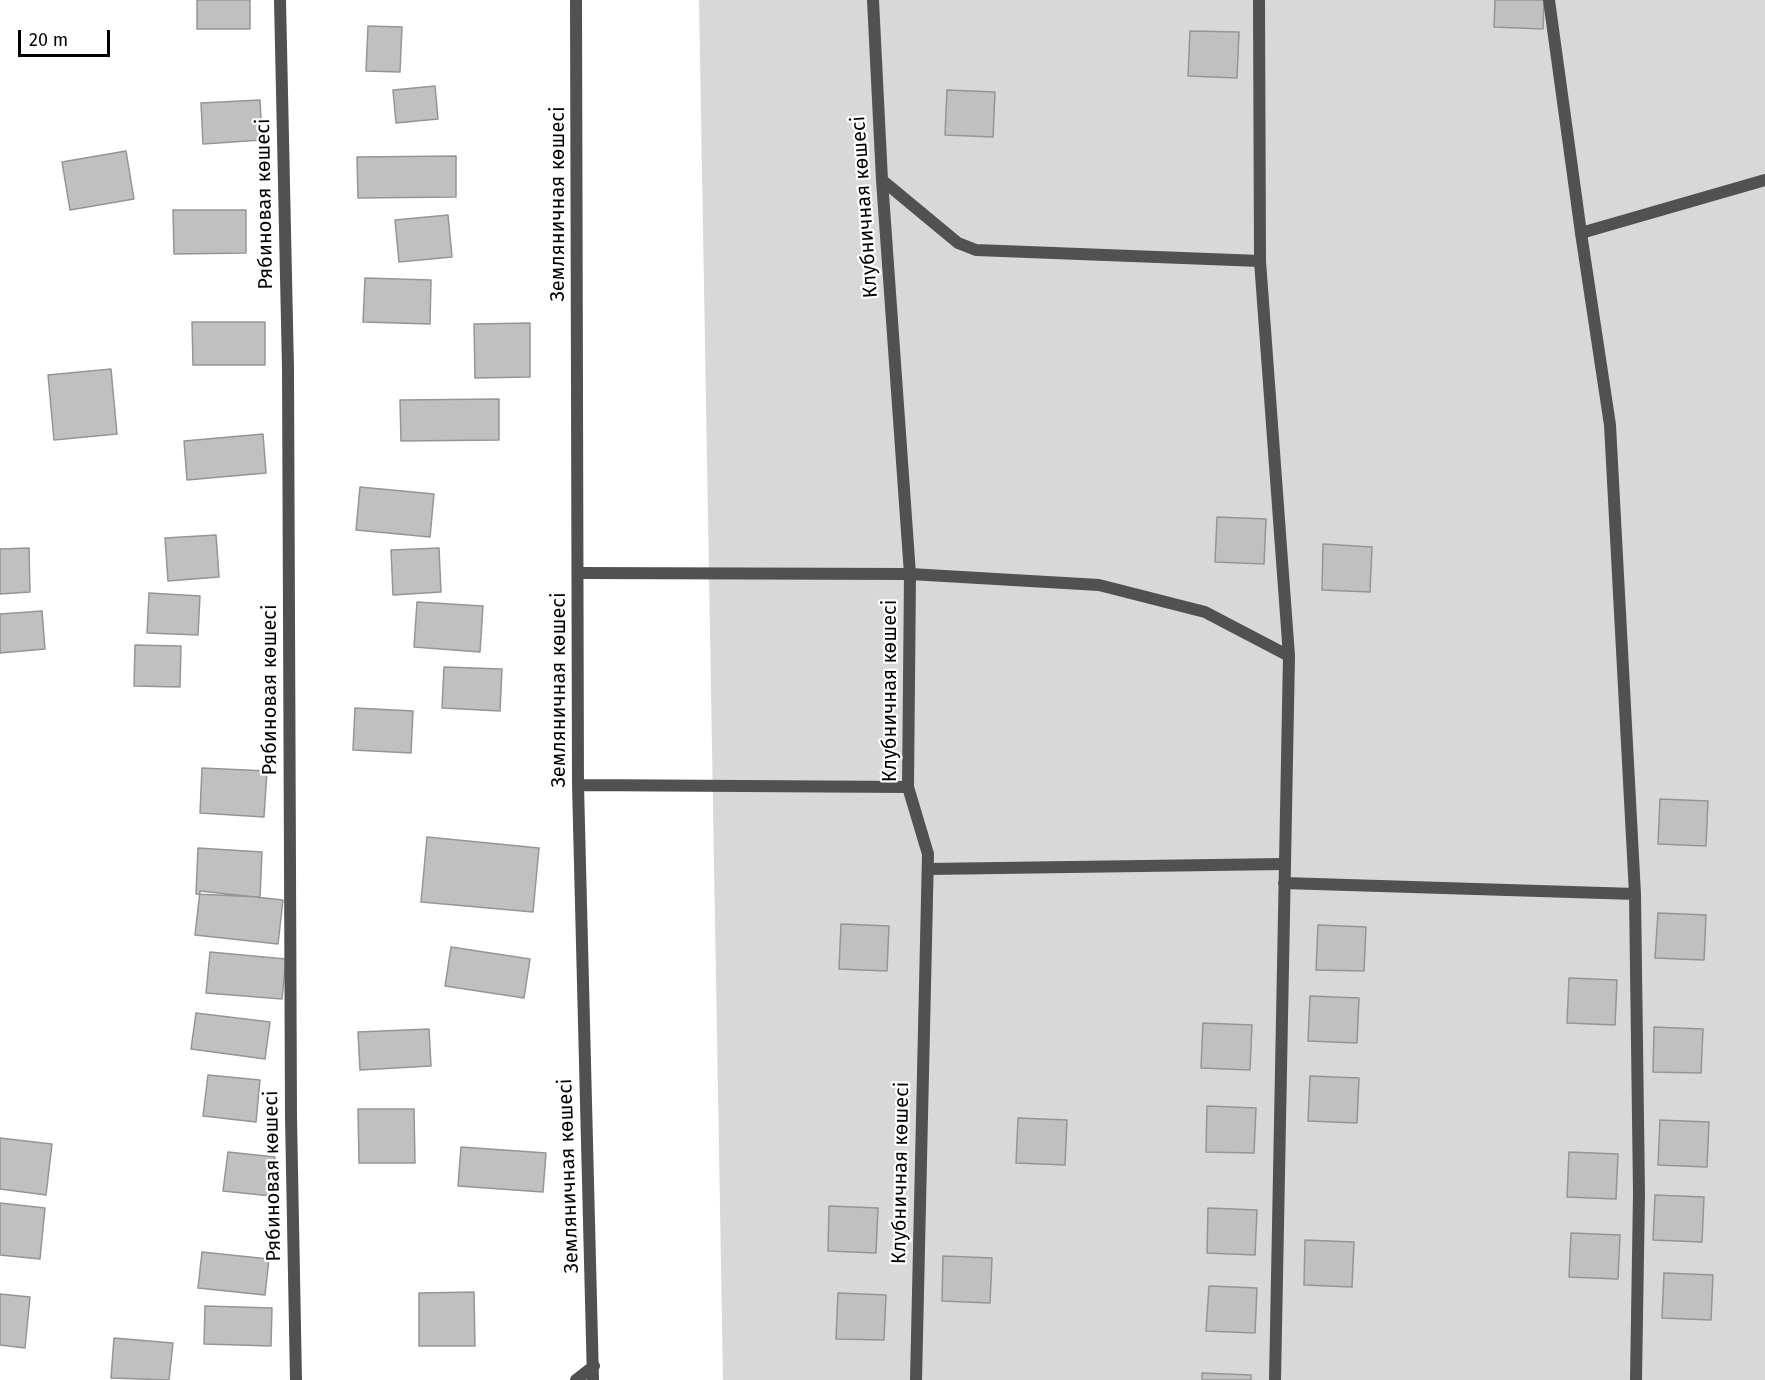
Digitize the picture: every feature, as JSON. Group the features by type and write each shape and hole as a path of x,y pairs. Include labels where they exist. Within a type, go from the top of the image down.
{"street":[{"name":"Рябиновая көшесі","path":"280,0 288,380 291,1117 296,1380"},
{"name":"Земляничная көшесі","path":"576,0 578,785 593,1380"},
{"name":"Клубничная көшесі","path":"873,0 882,180 910,574 908,787 928,854 916,1380"},
{"path":"1259,0 1260,261 1289,656 1275,1380"},
{"path":"1550,0 1581,233 1610,425 1635,894 1639,1193 1636,1380"},
{"path":"882,180 958,243 976,250 1260,261"},
{"path":"1581,233 1765,180"},
{"path":"579,573 910,574 1099,585 1205,612 1289,656"},
{"path":"578,785 908,787"},
{"path":"928,868 1285,864"},
{"path":"1284,883 1635,894"},
{"path":"576,1380 594,1366"}],"shaded area":[{"path":"699,0 1765,0 1765,1380 723,1380"}],"building":[{"path":"197,0 250,0 250,29 197,29"},
{"path":"1495,0 1544,0 1543,29 1494,27"},
{"path":"368,26 402,27 400,72 366,71"},
{"path":"1190,31 1239,32 1237,78 1188,76"},
{"path":"435,86 438,119 396,123 393,90"},
{"path":"947,90 995,92 993,137 945,135"},
{"path":"260,100 262,140 203,144 201,103"},
{"path":"126,151 134,199 70,210 62,162"},
{"path":"456,156 456,197 358,198 357,157"},
{"path":"173,210 246,210 246,253 174,254"},
{"path":"448,215 452,257 399,262 395,220"},
{"path":"365,278 431,280 430,324 363,322"},
{"path":"192,322 265,322 265,365 193,365"},
{"path":"530,323 530,377 475,378 474,324"},
{"path":"111,369 117,434 54,440 48,375"},
{"path":"499,399 499,440 401,441 400,400"},
{"path":"263,434 266,473 187,480 184,441"},
{"path":"360,487 434,494 430,537 356,530"},
{"path":"1217,517 1266,519 1264,564 1215,562"},
{"path":"216,535 219,577 168,581 165,538"},
{"path":"1323,544 1372,547 1370,592 1322,590"},
{"path":"29,548 30,592 0,594 0,549"},
{"path":"439,548 441,592 393,595 391,550"},
{"path":"149,593 200,596 198,635 147,633"},
{"path":"417,602 483,606 480,652 414,647"},
{"path":"42,611 45,649 0,653 0,614"},
{"path":"135,645 181,646 180,687 134,686"},
{"path":"444,667 502,669 500,711 442,708"},
{"path":"355,708 413,711 411,753 353,750"},
{"path":"202,768 267,771 264,817 200,813"},
{"path":"1660,799 1708,801 1706,846 1658,844"},
{"path":"427,837 539,848 533,912 421,902"},
{"path":"198,848 262,852 260,897 196,894"},
{"path":"200,891 283,900 278,944 195,935"},
{"path":"1658,913 1706,915 1704,960 1655,958"},
{"path":"841,924 889,926 887,971 839,969"},
{"path":"1318,925 1366,927 1364,971 1316,970"},
{"path":"451,947 530,959 524,998 445,986"},
{"path":"210,952 286,959 282,999 206,993"},
{"path":"1569,978 1617,980 1615,1025 1567,1023"},
{"path":"1310,996 1359,998 1357,1043 1308,1041"},
{"path":"196,1013 270,1022 265,1059 191,1049"},
{"path":"1203,1023 1252,1025 1250,1070 1201,1068"},
{"path":"1654,1027 1703,1029 1701,1073 1653,1072"},
{"path":"429,1029 431,1066 360,1070 358,1032"},
{"path":"208,1075 260,1080 256,1122 203,1116"},
{"path":"1310,1076 1359,1078 1357,1123 1308,1121"},
{"path":"1207,1106 1256,1108 1254,1153 1206,1152"},
{"path":"358,1109 414,1109 415,1163 359,1163"},
{"path":"1018,1118 1067,1120 1065,1165 1016,1163"},
{"path":"1660,1120 1709,1122 1707,1167 1658,1165"},
{"path":"0,1138 52,1144 46,1195 0,1189"},
{"path":"461,1147 546,1153 543,1192 458,1186"},
{"path":"228,1152 275,1157 271,1196 223,1191"},
{"path":"1569,1152 1618,1154 1616,1199 1567,1197"},
{"path":"1655,1195 1704,1197 1702,1242 1653,1240"},
{"path":"0,1203 45,1208 40,1259 0,1255"},
{"path":"829,1206 878,1208 876,1253 828,1251"},
{"path":"1208,1208 1257,1210 1255,1255 1207,1253"},
{"path":"1571,1233 1620,1235 1618,1279 1569,1277"},
{"path":"1305,1240 1354,1242 1352,1287 1304,1285"},
{"path":"202,1252 269,1259 265,1295 198,1288"},
{"path":"943,1256 992,1258 990,1303 942,1301"},
{"path":"1664,1273 1713,1275 1711,1320 1662,1318"},
{"path":"1209,1286 1257,1288 1255,1333 1206,1331"},
{"path":"474,1292 475,1346 419,1346 419,1293"},
{"path":"838,1293 886,1295 884,1340 836,1339"},
{"path":"0,1294 30,1297 25,1348 0,1345"},
{"path":"205,1306 272,1308 271,1346 204,1344"},
{"path":"114,1338 173,1343 169,1380 111,1378"},
{"path":"1202,1373 1251,1375 1251,1380 1202,1380"}]}
